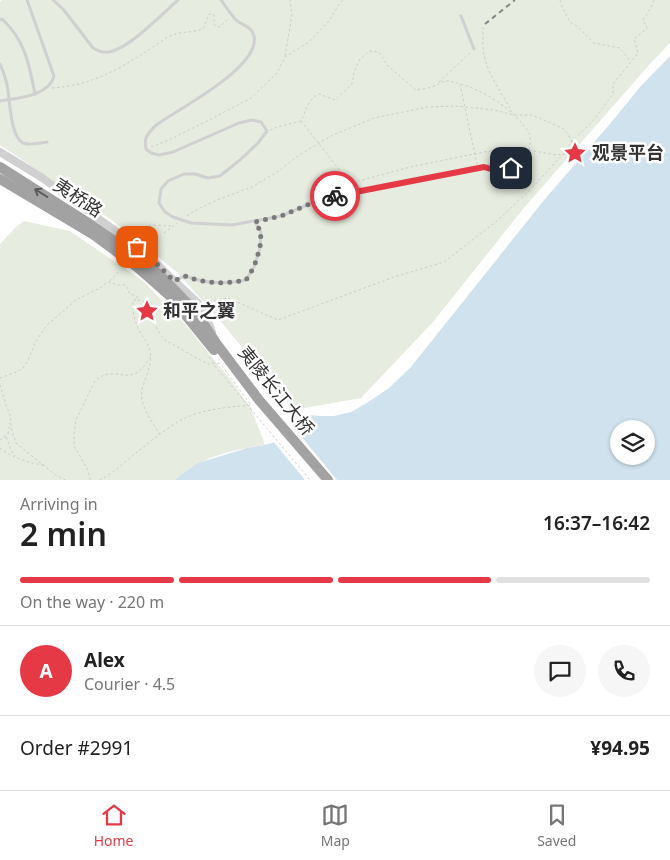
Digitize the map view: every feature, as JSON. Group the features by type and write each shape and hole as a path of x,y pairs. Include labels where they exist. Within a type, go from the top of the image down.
{"highway":[{"name":"夷桥路","path":"0,167 93,226 160,274 188,304 197,323"},
{"name":"夷桥路","path":"0,179 94,236 137,267 197,323"},
{"name":"夷陵长江大桥","path":"197,323 216,343 259,400 328,480"},
{"name":"夷陵长江大桥","path":"197,323 322,480"}],"street":[{"path":"0,152 40,177 146,253 198,303 206,316 216,343"}],"lane":[{"path":"0,101 35,94 46,88 52,82 54,76 27,0"},
{"path":"53,0 93,48 99,52 110,52 124,46 178,0"},
{"path":"221,0 237,21 249,28 254,35 254,44 250,54 244,63 229,76 158,123 145,140 146,149 150,153 159,155 173,152 239,123 252,120 261,122 267,131 258,143 220,176 208,178 195,174 184,174 168,180 161,189 160,203 165,212 191,223 232,225 255,222 281,216 326,198 478,169 504,160 512,164 510,172 504,173 484,167"},
{"path":"461,16 474,49"},
{"path":"0,20 2,19 10,27 23,46 35,94"},
{"path":"0,64 8,88 13,128 17,138 30,145 47,142"},
{"path":"326,198 334,181 345,177 355,183 362,191"},
{"path":"172,279 186,276 197,281 212,283 246,280 254,267 260,248 261,232 255,222"}],"path":[{"path":"146,149 179,135 250,98 277,73 285,57 292,14 290,0"},
{"path":"285,57 309,42 328,22 343,0"},
{"path":"560,0 570,22 594,42 620,48 630,61"},
{"path":"198,303 228,298 278,320 394,277 444,262 497,221 531,189 563,154 572,141 592,122 613,94 614,84 638,53 634,39 647,28 643,20 654,0"},
{"path":"46,88 68,87 110,73 128,64 169,37 180,33 197,32 203,29 209,14 214,15 214,25 220,27 231,14"},
{"path":"483,27 482,41 485,60 491,75 513,114"},
{"path":"301,122 313,97 319,94 335,100 352,84 354,72 360,59 369,51 379,52 388,66 416,90 430,88 439,82 482,41"},
{"path":"439,82 447,81 460,84 491,98 513,114 526,128 530,136 526,160 509,161"},
{"path":"460,84 478,169"},
{"path":"164,233 194,211 216,200 252,188 279,171 299,155 333,135 374,118 428,107 456,106 532,116 562,128 577,149 576,156 510,148 410,167 355,183"},
{"path":"267,131 301,122"},
{"path":"301,122 345,177"},
{"path":"122,237 150,225 173,226"},
{"path":"0,378 23,368 36,340 47,325 76,300 102,287 118,272"},
{"path":"109,282 117,285 126,285 130,294 136,296 136,300"},
{"path":"99,480 183,420 222,408 251,405 219,363 209,364 204,362 165,340 155,324 147,303 141,300 133,300 134,320 150,348 151,356 142,390 142,399 145,409 160,435"},
{"path":"90,480 88,470 74,446 74,434 76,420 95,381 100,376 107,374 131,375 138,372 151,356"},
{"path":"215,366 310,480"},
{"path":"0,385 16,443 66,480"},
{"path":"0,440 10,430 11,420"},
{"path":"6,436 16,457"},
{"path":"0,448 6,453 23,460 45,466"},
{"path":"23,460 28,453"}],"shaded area":[{"path":"2,0 670,0 670,43 523,209 433,322 361,398 294,410 177,272 110,219 0,145 0,2"},
{"path":"24,221 70,231 143,281 185,324 230,379 251,408 265,445 229,452 205,460 184,472 175,480 0,480 0,244"}],"water":[{"path":"670,56 670,480 175,480 198,463 247,448 279,441 299,418 309,415 334,416 351,412 389,388 410,368 545,199 641,86"}],"pier":[{"path":"291,424 337,480 305,480 272,440 277,439"}],"railway":[{"path":"485,24 515,0"}],"way so far":[{"path":"137,247 146,253 174,281 186,276 197,281 212,283 246,280 254,267 260,248 261,232 255,222 281,216 319,200 335,196"}],"place":[{"name":"观景平台","path":"575,153"},
{"name":"和平之翼","path":"147,311"}],"route":[{"path":"335,196 484,167 504,173 510,172 511,168"}]}
